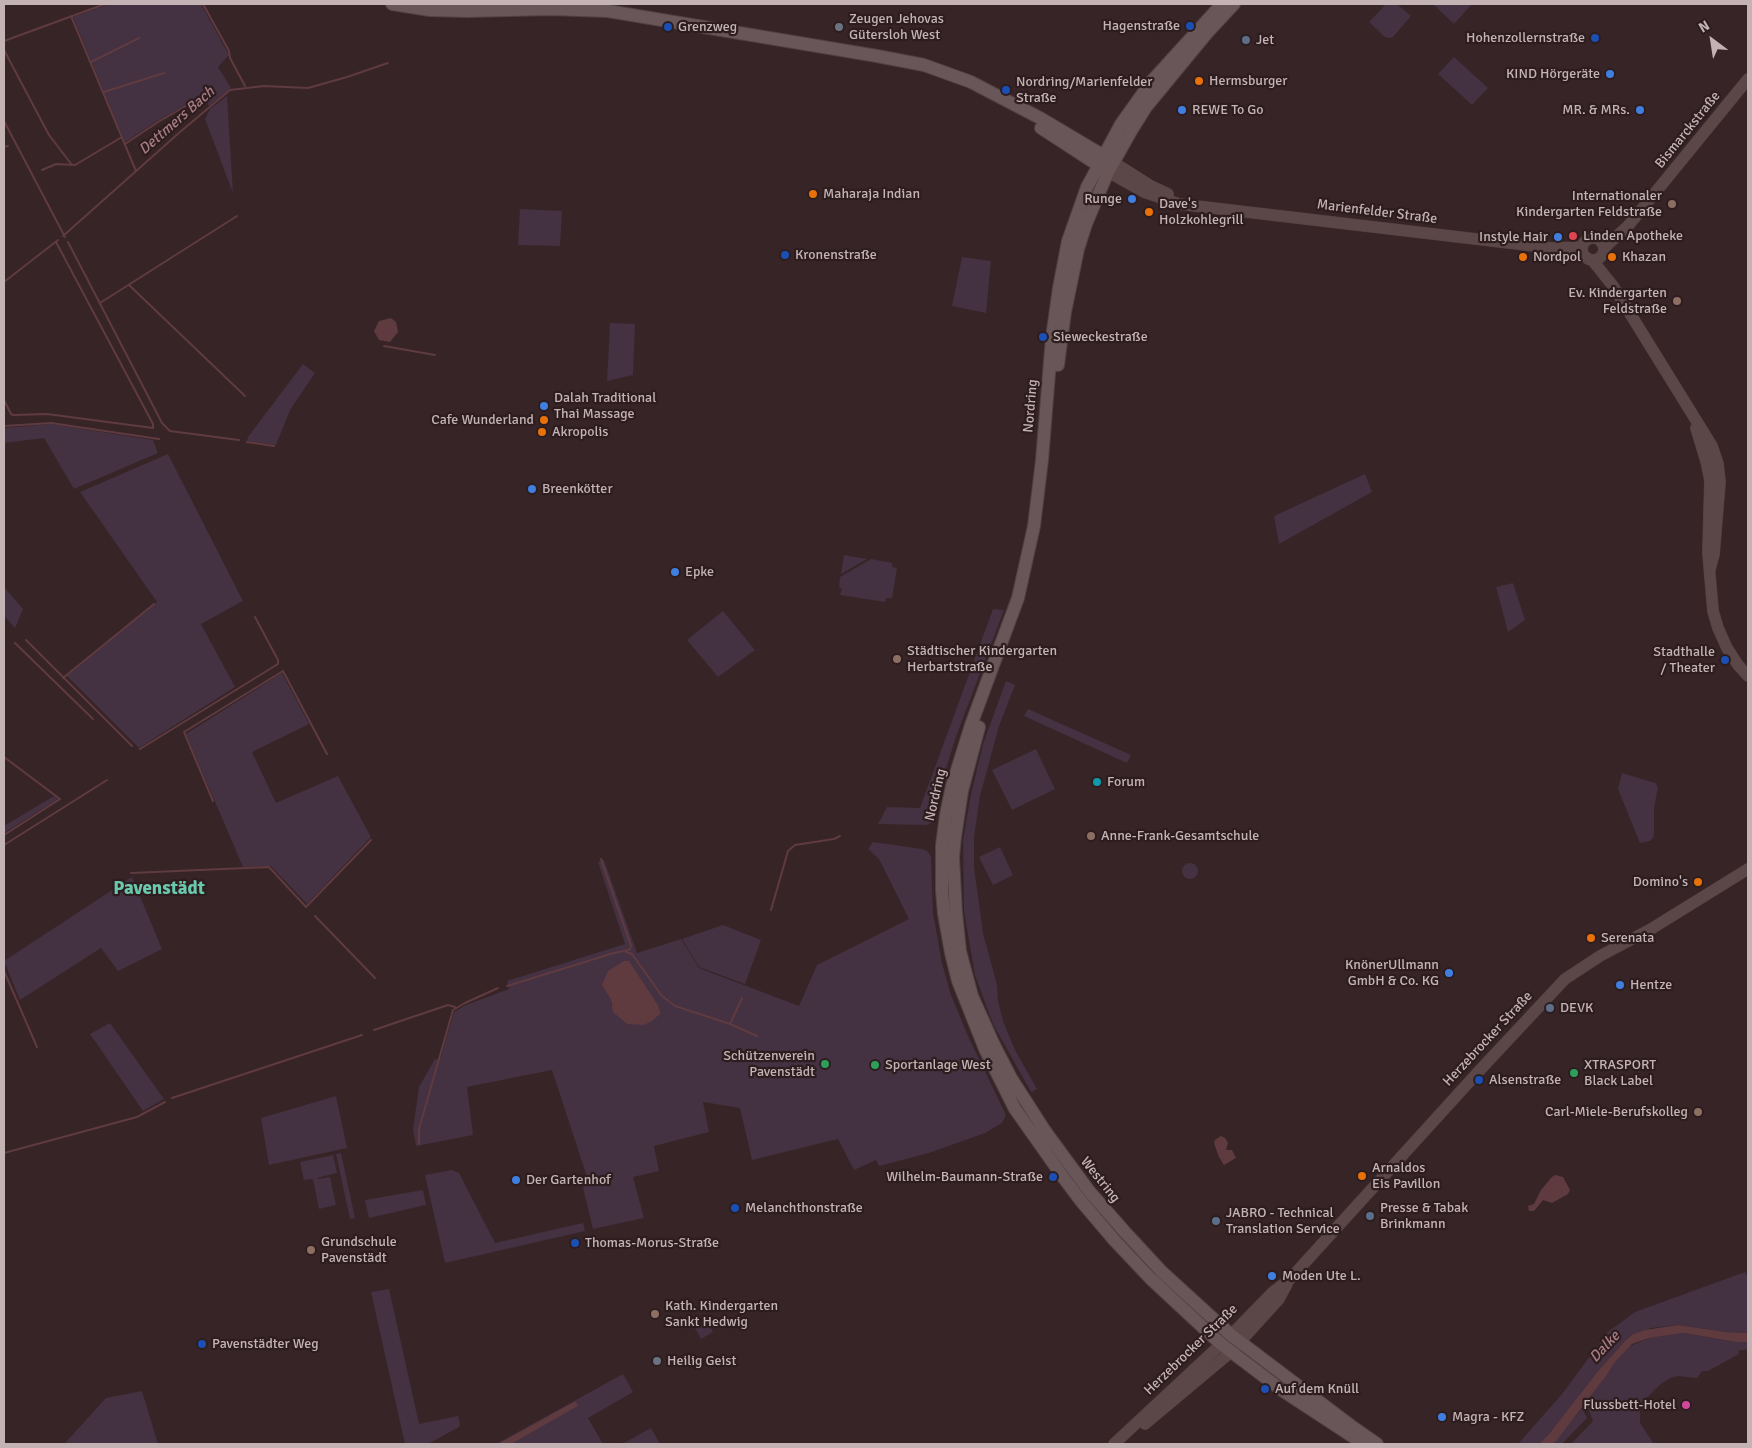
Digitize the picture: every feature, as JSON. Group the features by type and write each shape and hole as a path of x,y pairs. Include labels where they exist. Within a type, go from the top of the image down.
{"main road":[{"name":"Marienfelder Straße","path":"392,4 430,10 467,12 551,9 608,11 924,66 971,82 1040,118 1106,164"},
{"name":"Nordring","path":"955,837 962,791 975,741 1011,640 1032,572 1041,528 1057,373 1069,292 1078,249 1086,224 1121,124 1142,94 1222,4"},
{"name":"Nordring","path":"942,846 945,818 952,786 966,738 1005,637 1025,570 1034,526 1040,478 1052,337 1068,241 1087,187 1106,164 1146,107 1207,33 1234,4"},
{"name":"Westring","path":"955,837 953,857 958,935 972,996 984,1025 1012,1078 1047,1134 1089,1191 1124,1232 1231,1343 1283,1391 1364,1444"},
{"name":"Westring","path":"942,846 944,914 953,963 966,1002 976,1028 1014,1105 1063,1177 1115,1241 1155,1283 1231,1343 1378,1444"}],"street":[{"name":"Bismarckstraße","path":"1594,252 1632,222 1748,79"},
{"name":"Marienfelder Straße","path":"1106,164 1159,190 1198,205 1594,252"},
{"path":"1594,252 1612,286 1712,446 1718,464 1715,481 1714,554 1710,569 1711,598 1718,628 1726,648 1738,666 1748,676"},
{"name":"Herzebrocker Straße","path":"1120,1444 1279,1298 1290,1279 1565,979 1600,956 1654,927 1748,869"},
{"name":"Herzebrocker Straße","path":"1114,1444 1231,1343"}],"shaded area":[{"path":"109,4 201,4 229,55 218,67 231,88 209,106 201,96 125,142 73,17"},
{"path":"1386,4 1397,4 1411,16 1393,37 1389,38 1385,37 1369,22"},
{"path":"1433,4 1472,4 1454,24"},
{"path":"1454,57 1488,88 1472,105 1438,74"},
{"path":"227,96 233,193 205,119 210,109"},
{"path":"520,209 562,211 560,246 518,245"},
{"path":"962,257 991,261 986,313 952,306"},
{"path":"391,318 396,322 398,332 390,342 379,340 374,331 379,321"},
{"path":"610,323 635,324 633,375 607,381"},
{"path":"303,364 315,373 290,410 276,445 247,441 248,437"},
{"path":"51,424 153,440 158,453 74,489 44,438 4,443 4,428"},
{"path":"168,454 243,601 201,624 235,687 139,748 67,676 157,602 80,492"},
{"path":"1365,474 1372,492 1279,544 1274,516"},
{"path":"844,555 867,559 841,574"},
{"path":"871,559 892,563 892,567 897,568 892,598 886,598 885,602 840,595 842,588 839,588 840,577"},
{"path":"1513,583 1525,620 1508,632 1496,587"},
{"path":"4,587 23,609 15,628 4,616"},
{"path":"993,609 1004,610 957,734 941,784 933,822 926,825 878,824 887,807 920,808"},
{"path":"723,611 755,650 718,677 687,640"},
{"path":"282,673 309,724 252,752 276,803 338,776 371,837 307,904 271,866 243,867 186,734"},
{"path":"1006,681 1015,685 999,726 980,796 974,838 974,867 983,933 997,985 998,1001 1003,1021 1015,1050 1037,1089 1031,1092 993,1024 975,975 964,911 963,840 971,794 983,744"},
{"path":"1028,709 1131,755 1127,763 1024,716"},
{"path":"1036,749 1055,789 1012,810 992,770"},
{"path":"1622,773 1655,783 1658,787 1654,808 1654,833 1650,841 1640,843 1618,789"},
{"path":"54,796 58,799 4,833 4,826"},
{"path":"873,842 922,849 931,856 933,913 942,963 951,995 968,1036 1006,1115 1002,1123 985,1133 929,1153 879,1166 876,1160 854,1170 838,1139 752,1160 740,1108 703,1102 709,1132 654,1146 659,1171 633,1177 644,1218 593,1229 583,1188 588,1180 552,1070 467,1087 473,1135 416,1146 413,1129 419,1087 435,1059 440,1060 454,1012 466,1005 509,989 507,981 625,944 598,862 604,860 637,953 681,939 699,968 799,1006 817,965 909,919 879,859 868,849","holes":["628,961 658,1005 661,1013 627,1024 611,1005 611,1000 602,985"]},
{"path":"1000,847 1013,875 993,885 979,857"},
{"path":"1187,863 1193,863 1198,868 1196,877 1187,879 1182,874 1182,868"},
{"path":"132,877 162,949 118,971 101,948 20,1000 4,961"},
{"path":"723,925 761,940 745,984 699,967 682,939"},
{"path":"624,961 629,961 658,1005 661,1013 644,1025 627,1024 613,1012 611,1000 602,985 608,971"},
{"path":"110,1023 164,1099 143,1111 90,1034"},
{"path":"336,1096 347,1148 269,1165 261,1118"},
{"path":"1221,1136 1228,1143 1226,1150 1232,1150 1236,1158 1224,1165 1214,1143"},
{"path":"341,1153 355,1218 350,1219 336,1154"},
{"path":"333,1155 337,1173 317,1178 330,1177 336,1205 319,1209 313,1179 304,1180 300,1162"},
{"path":"452,1170 459,1173 495,1243 583,1223 585,1231 445,1263 425,1175"},
{"path":"1555,1175 1563,1177 1570,1190 1568,1194 1552,1203 1543,1200 1534,1211 1529,1211 1528,1206 1534,1204 1541,1190"},
{"path":"423,1190 426,1205 369,1218 365,1200"},
{"path":"1745,1272 1748,1277 1748,1333 1726,1332 1678,1325 1652,1328 1633,1334 1598,1371 1539,1444 1518,1444 1562,1394 1608,1332 1635,1312"},
{"path":"389,1289 419,1424 458,1416 459,1427 428,1444 405,1444 371,1292"},
{"path":"707,1321 713,1332 701,1339 695,1328"},
{"path":"1678,1325 1726,1332 1748,1333 1748,1342 1736,1342 1684,1333 1649,1338 1632,1344 1615,1362 1557,1440 1553,1444 1539,1444 1598,1371 1633,1334 1645,1330"},
{"path":"1684,1333 1736,1342 1748,1342 1748,1349 1738,1351 1739,1354 1708,1371 1702,1371 1697,1378 1678,1376 1670,1378 1640,1404 1640,1423 1654,1444 1571,1444 1593,1421 1586,1403 1628,1347 1649,1338"},
{"path":"623,1374 633,1392 588,1418 603,1444 496,1444"},
{"path":"142,1391 158,1444 67,1444 66,1442 106,1398"},
{"path":"574,1402 578,1406 511,1444 498,1444"},
{"path":"1582,1408 1587,1418 1562,1444 1553,1444"},
{"path":"651,1428 660,1444 622,1444"}],"waterway":[{"path":"4,41 105,4"},
{"path":"203,4 229,51 230,58 245,86"},
{"path":"71,16 136,171"},
{"path":"91,62 139,38"},
{"path":"4,50 49,135 72,165"},
{"name":"Dettmers Bach","path":"63,236 230,90 264,86 308,88 388,63"},
{"path":"104,92 164,73"},
{"path":"125,144 196,100"},
{"path":"4,121 65,237"},
{"path":"42,170 56,164 75,165 122,137"},
{"path":"4,147 8,146"},
{"path":"100,303 237,216"},
{"name":"Dettmers Bach","path":"4,282 58,240"},
{"path":"4,400 13,415 47,414 153,428 153,424 56,242"},
{"path":"68,242 162,423 170,431 239,440"},
{"path":"129,285 245,396"},
{"path":"384,346 435,355"},
{"path":"4,426 51,423 159,439"},
{"path":"247,442 274,446"},
{"path":"63,678 154,604"},
{"path":"140,749 278,664 278,660 255,617"},
{"path":"26,640 132,746"},
{"path":"15,643 93,719"},
{"path":"213,801 184,732 283,671 327,754"},
{"path":"4,757 60,799 4,835"},
{"path":"4,845 107,780"},
{"path":"771,910 788,851 795,845 834,839 840,836"},
{"path":"131,873 269,867 306,907 371,840"},
{"path":"601,859 631,946 630,949 625,951"},
{"path":"315,916 375,978"},
{"path":"507,986 624,951 632,954 662,996 675,1006 730,1024 757,1036"},
{"path":"4,971 37,1047"},
{"path":"419,1144 419,1129 453,1010 498,988"},
{"path":"730,1024 742,998"},
{"path":"374,1030 448,1005 455,1007"},
{"path":"172,1098 362,1035"},
{"path":"4,1153 137,1117 165,1102"}],"place":[{"name":"Hagenstraße","path":"1190,26"},
{"name":"Grenzweg","path":"668,27"},
{"name":"Zeugen Jehovas Gütersloh West","path":"839,27"},
{"name":"Hohenzollernstraße","path":"1595,38"},
{"name":"Jet","path":"1246,40"},
{"name":"KIND Hörgeräte","path":"1610,74"},
{"name":"Hermsburger","path":"1199,81"},
{"name":"Nordring/Marienfelder Straße","path":"1006,90"},
{"name":"REWE To Go","path":"1182,110"},
{"name":"MR. & MRs.","path":"1640,110"},
{"name":"Maharaja Indian","path":"813,194"},
{"name":"Runge","path":"1132,199"},
{"name":"Internationaler Kindergarten Feldstraße","path":"1672,204"},
{"name":"Dave's Holzkohlegrill","path":"1149,212"},
{"name":"Linden Apotheke","path":"1573,236"},
{"name":"Instyle Hair","path":"1558,237"},
{"name":"Kronenstraße","path":"785,255"},
{"name":"Nordpol","path":"1523,257"},
{"name":"Khazan","path":"1612,257"},
{"name":"Ev. Kindergarten Feldstraße","path":"1677,301"},
{"name":"Sieweckestraße","path":"1043,337"},
{"name":"Dalah Traditional Thai Massage","path":"544,406"},
{"name":"Cafe Wunderland","path":"544,420"},
{"name":"Akropolis","path":"542,432"},
{"name":"Breenkötter","path":"532,489"},
{"name":"Epke","path":"675,572"},
{"name":"Städtischer Kindergarten Herbartstraße","path":"897,659"},
{"name":"Stadthalle / Theater","path":"1725,660"},
{"name":"Forum","path":"1097,782"},
{"name":"Anne-Frank-Gesamtschule","path":"1091,836"},
{"name":"Domino's","path":"1698,882"},
{"name":"Serenata","path":"1591,938"},
{"name":"KnönerUllmann GmbH & Co. KG","path":"1449,973"},
{"name":"Hentze","path":"1620,985"},
{"name":"DEVK","path":"1550,1008"},
{"name":"Schützenverein Pavenstädt","path":"825,1064"},
{"name":"Sportanlage West","path":"875,1065"},
{"name":"XTRASPORT Black Label","path":"1574,1073"},
{"name":"Alsenstraße","path":"1479,1080"},
{"name":"Carl-Miele-Berufskolleg","path":"1698,1112"},
{"name":"Arnaldos Eis Pavillon","path":"1362,1176"},
{"name":"Wilhelm-Baumann-Straße","path":"1053,1177"},
{"name":"Der Gartenhof","path":"516,1180"},
{"name":"Melanchthonstraße","path":"735,1208"},
{"name":"Presse & Tabak Brinkmann","path":"1370,1216"},
{"name":"JABRO - Technical Translation Service","path":"1216,1221"},
{"name":"Thomas-Morus-Straße","path":"575,1243"},
{"name":"Grundschule Pavenstädt","path":"311,1250"},
{"name":"Moden Ute L.","path":"1272,1276"},
{"name":"Kath. Kindergarten Sankt Hedwig","path":"655,1314"},
{"name":"Pavenstädter Weg","path":"202,1344"},
{"name":"Heilig Geist","path":"657,1361"},
{"name":"Auf dem Knüll","path":"1265,1389"},
{"name":"Flussbett-Hotel","path":"1686,1405"},
{"name":"Magra - KFZ","path":"1442,1417"}],"district":[{"name":"Pavenstädt","path":"159,889"}],"water label":[{"name":"Dalke","path":"1605,1347"}]}
